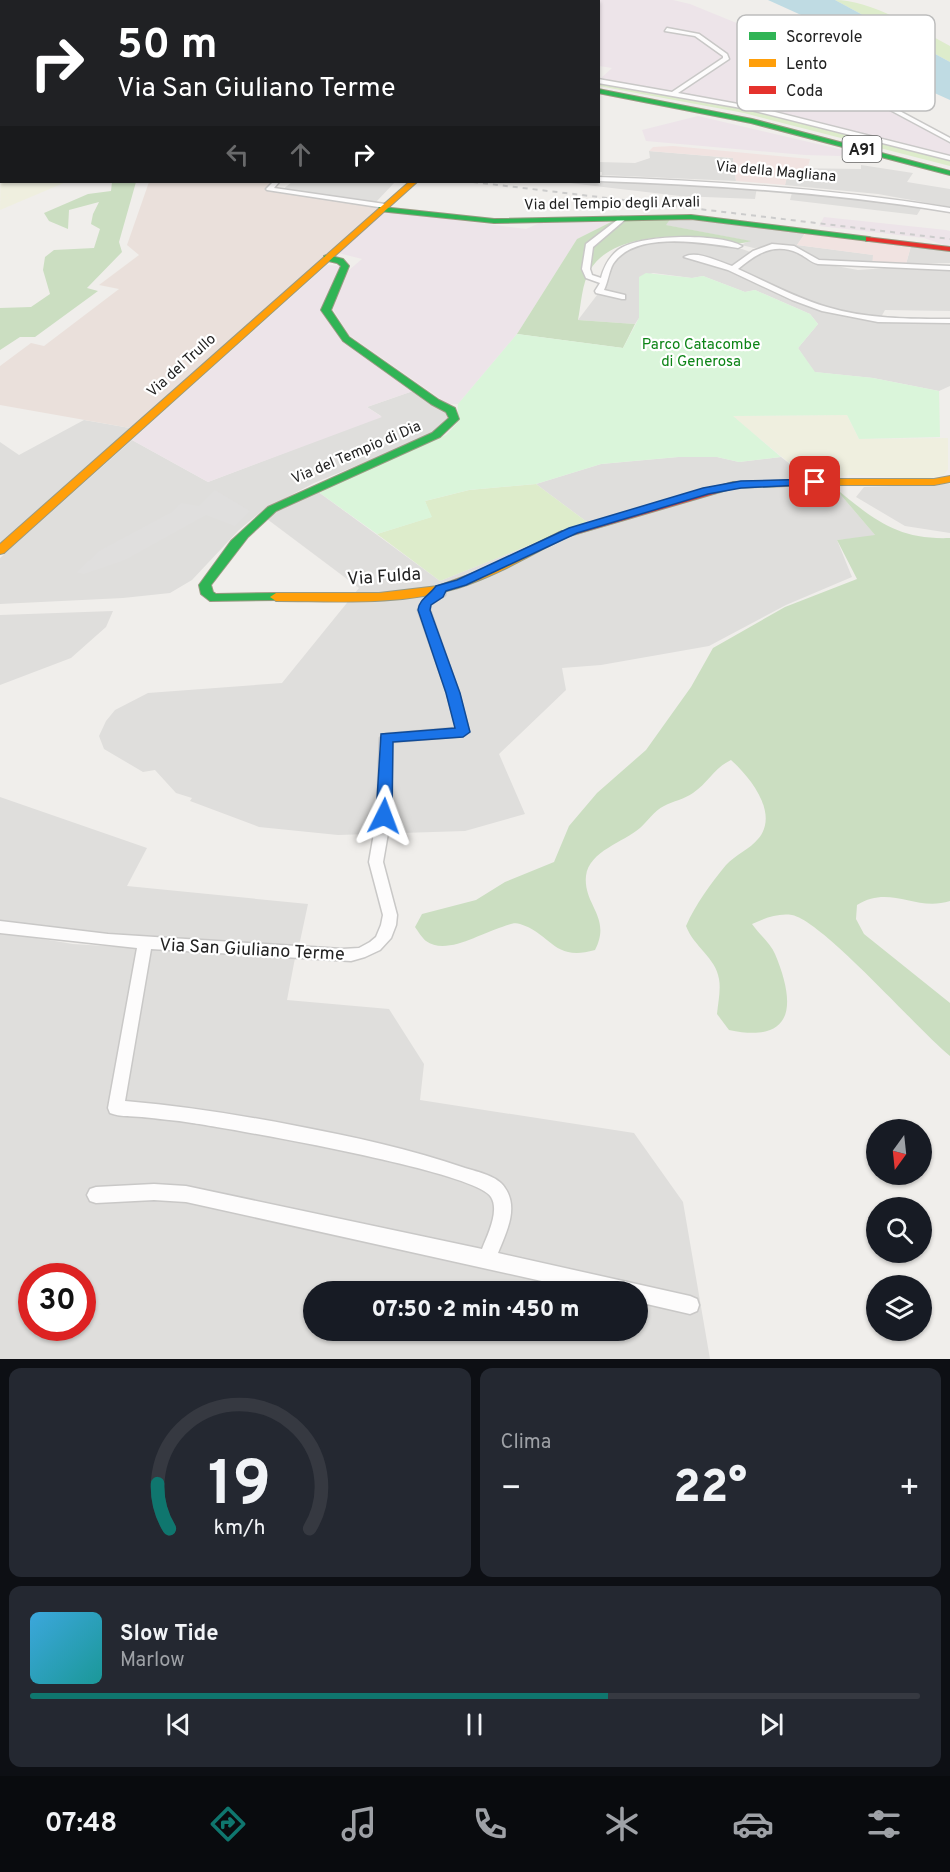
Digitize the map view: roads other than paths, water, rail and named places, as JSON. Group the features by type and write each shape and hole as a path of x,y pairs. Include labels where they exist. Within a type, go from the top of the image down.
{"main road":[{"name":"A91","path":"600,89 737,114 950,171"},
{"name":"Via del Trullo","path":"383,207 390,194 400,183"},
{"name":"Via del Trullo","path":"0,550 411,183"},
{"name":"Via del Tempio degli Arvali","path":"383,207 494,221 680,216 720,219 950,249"},
{"name":"Via del Tempio di Dia","path":"205,585 230,549 252,525 272,509 436,435 454,419 450,410 435,402 343,336 326,310 345,266 340,261 327,258"},
{"name":"Via Fulda","path":"205,585 207,594 227,599 392,596 440,589 462,582 573,530 715,489 751,484 857,481 934,482 950,479"}],"street":[{"path":"667,30 697,35 725,55 726,59 674,93"},
{"path":"600,81 737,105"},
{"path":"763,111 950,158"},
{"path":"898,111 950,140"},
{"name":"Via della Magliana","path":"600,179 779,186 871,196 950,210"},
{"path":"275,183 269,189 383,207"},
{"path":"604,282 589,276 586,269 589,246 623,218"},
{"path":"622,297 599,291 610,261 620,251 632,245 682,239 738,246"},
{"path":"732,270 750,254 777,247 800,251 818,262 950,268"},
{"path":"688,257 705,259 809,304 831,310 892,321 950,321"},
{"name":"Via San Giuliano Terme","path":"0,927 145,943 355,955 370,951 380,943 387,929 390,915 376,862 384,816 386,738 463,732 453,693 424,610 425,604 439,594 440,589"},
{"name":"Via San Giuliano Terme","path":"145,943 116,1108 172,1112 239,1121 384,1151 480,1181 497,1189 502,1204 497,1231 487,1259"},
{"path":"96,1195 154,1192 186,1194 584,1281"},
{"path":"648,1295 690,1305"}],"water":[{"path":"768,0 835,0 863,15 801,15"},
{"path":"935,54 950,62 950,100 935,93"}],"railway":[{"path":"481,183 950,239"}],"park label":[{"name":"Parco Catacombe di Generosa","path":"701,352"}]}
